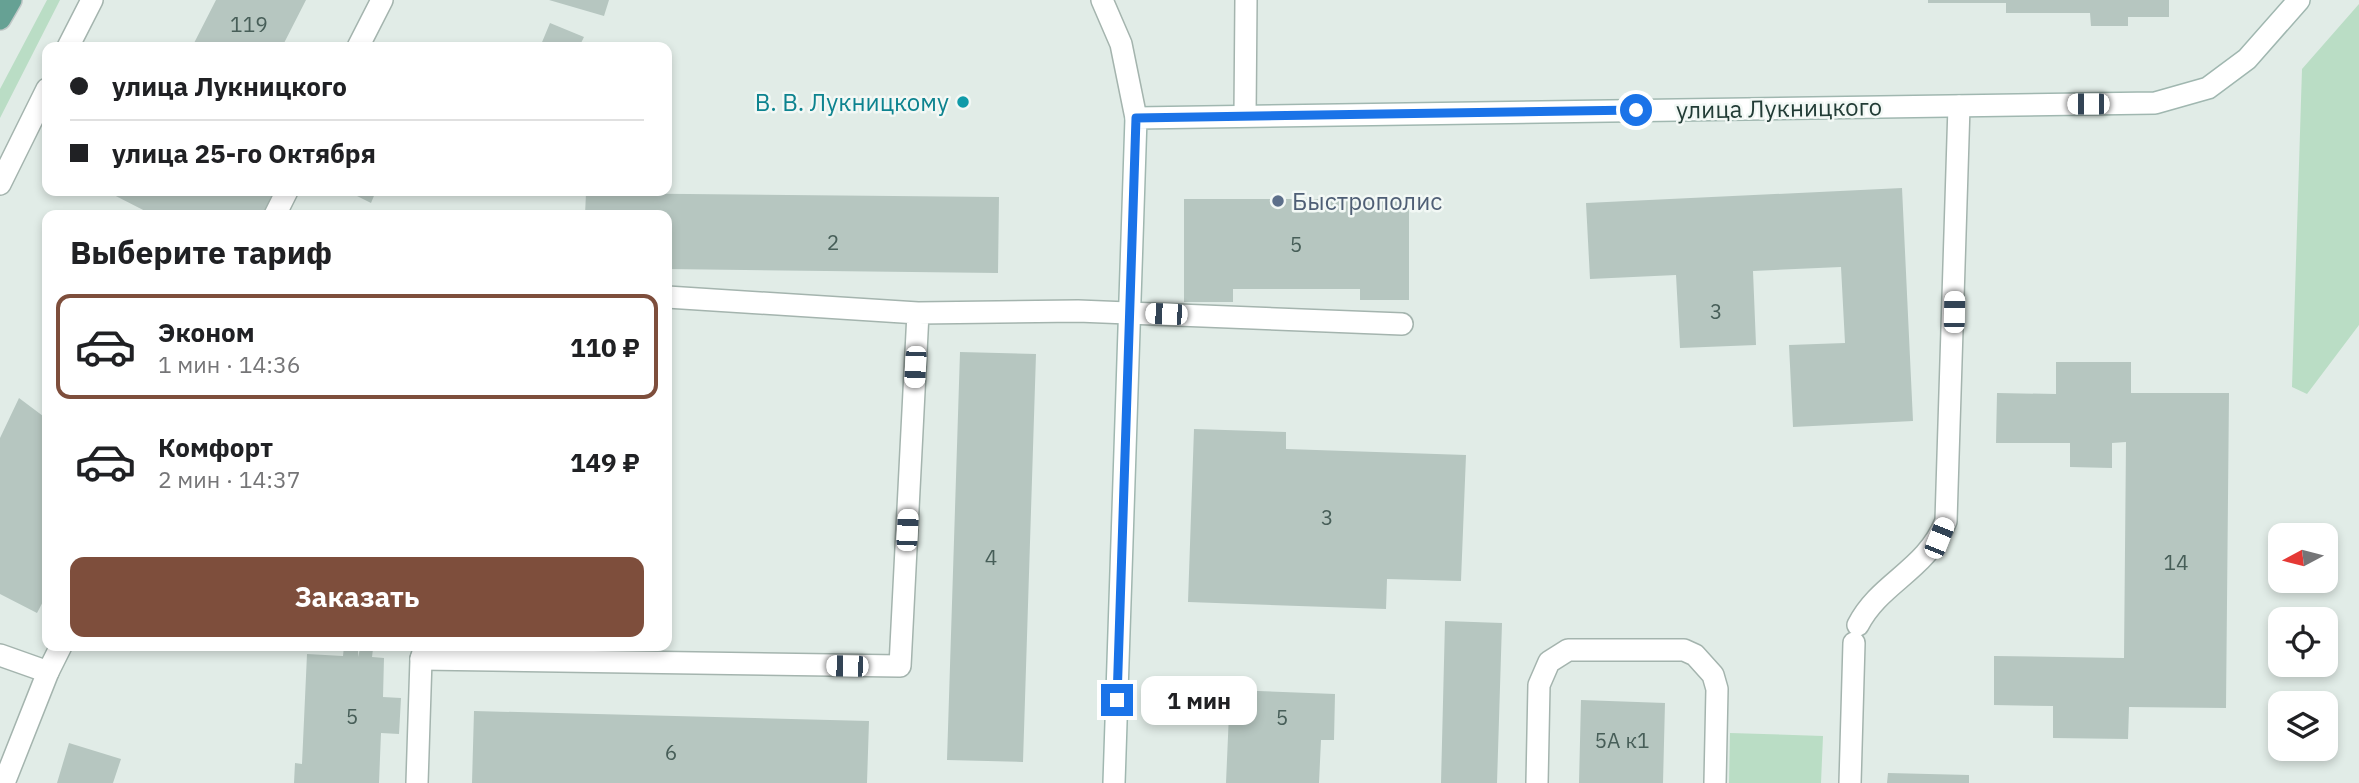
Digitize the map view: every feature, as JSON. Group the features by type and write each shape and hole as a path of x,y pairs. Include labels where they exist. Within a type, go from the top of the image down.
{"main road":[{"path":"0,19 11,0"}],"street":[{"path":"71,42 92,0"},
{"path":"361,42 382,0"},
{"path":"1102,0 1121,44 1136,118 1114,783"},
{"path":"1245,115 1246,0"},
{"name":"улица Лукницкого","path":"1136,118 2155,103 2208,88 2247,59 2300,0"},
{"path":"0,184 42,99"},
{"path":"1850,783 1856,634 1872,604 1930,552 1946,522 1959,106"},
{"path":"672,297 918,313 1129,313 1402,324"},
{"path":"417,783 423,652 900,666 918,313"},
{"path":"1537,783 1539,685 1542,673 1559,654 1580,648 1684,650 1704,663 1717,689 1715,783"},
{"path":"4,783 58,651"},
{"path":"0,655 48,671"}],"green space":[{"path":"47,0 60,0 0,118 0,89"},
{"path":"2359,4 2359,325 2307,394 2292,387 2302,69"},
{"path":"1730,733 1823,736 1821,783 1729,783"}],"building":[{"path":"216,0 306,0 285,42 195,42"},
{"path":"549,0 609,0 604,16"},
{"path":"1928,0 2169,0 2169,17 2128,17 2128,26 2091,26 2090,13 2006,13 2006,3 1928,3"},
{"path":"550,23 584,37 582,42 542,42"},
{"path":"1902,188 1913,421 1793,427 1789,345 1845,343 1841,267 1753,271 1756,345 1680,348 1676,275 1590,279 1586,203"},
{"path":"672,194 999,197 998,273 672,269 672,210 585,210 586,196 672,196"},
{"path":"116,196 274,196 267,210 143,210"},
{"path":"357,196 374,196 371,203"},
{"path":"1184,199 1409,199 1409,300 1360,300 1360,289 1233,289 1233,302 1184,302"},
{"path":"960,352 1036,354 1023,762 947,760"},
{"path":"2056,362 2131,362 2131,393 2229,393 2226,708 2129,707 2128,739 2053,738 2053,706 1994,705 1994,656 2124,658 2126,442 2112,443 2112,468 2070,467 2070,443 1996,443 1997,393 2056,394"},
{"path":"19,398 42,415 42,604 37,613 0,594 0,438"},
{"path":"1194,429 1286,432 1286,449 1466,455 1461,581 1387,579 1386,609 1188,602"},
{"path":"1445,621 1502,623 1497,783 1441,783"},
{"path":"344,651 358,651 358,657 360,651 373,651 372,657 384,658 383,697 401,698 399,734 381,733 379,783 294,783 295,763 302,764 307,654 343,656"},
{"path":"1230,690 1335,694 1334,740 1321,740 1319,783 1226,783"},
{"path":"1581,700 1665,703 1663,783 1579,783"},
{"path":"474,711 869,721 867,783 472,783"},
{"path":"69,743 121,759 113,783 57,783"},
{"path":"1888,773 1969,775 1969,783 1887,783"}],"place":[{"name":"В. В. Лукницкому","path":"963,102"},
{"name":"Быстрополис","path":"1278,201"}],"route":[{"path":"1117,700 1136,118 1636,110"}]}
